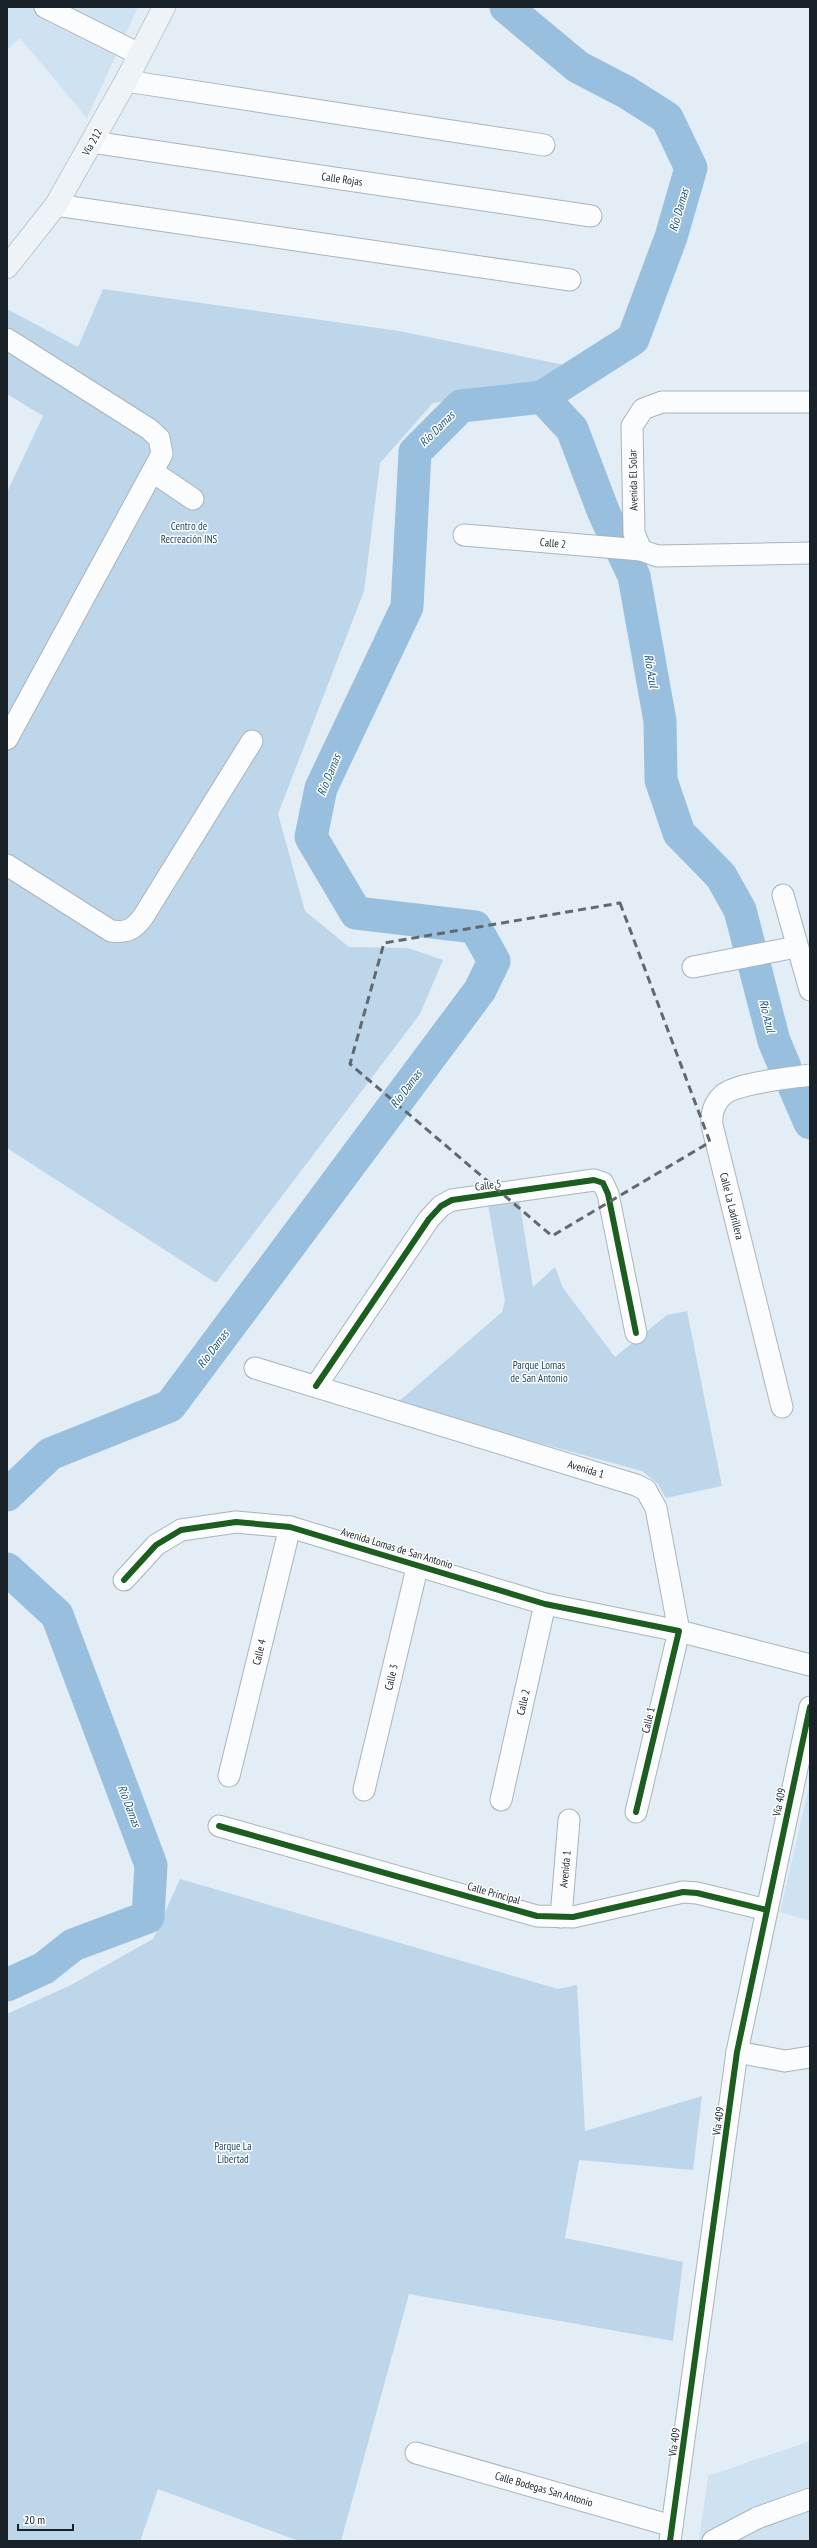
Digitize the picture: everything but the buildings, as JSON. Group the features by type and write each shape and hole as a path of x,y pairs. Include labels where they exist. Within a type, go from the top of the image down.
{"main road":[{"name":"Vía 212","path":"7,267 56,205 126,81 164,7"}],"street":[{"path":"45,7 139,54"},
{"path":"126,81 544,145"},
{"name":"Calle Rojas","path":"92,142 591,216"},
{"path":"56,205 570,280"},
{"path":"7,339 149,429 159,438 162,447 162,454 153,472 7,739"},
{"name":"Avenida El Solar","path":"637,550 634,533 632,426 643,409 662,402 810,402"},
{"path":"153,472 193,499"},
{"name":"Calle 2","path":"464,535 609,549 637,550"},
{"path":"637,550 657,556 810,553"},
{"path":"7,865 111,931 126,933 135,927 143,917 252,741"},
{"path":"783,895 796,947 810,990"},
{"path":"692,967 796,947"},
{"name":"Calle La Ladrillera","path":"782,1407 712,1126 711,1112 723,1095 738,1088 810,1075"},
{"name":"Calle 5","path":"316,1386 429,1219 441,1206 452,1200 594,1180 603,1183 608,1194 636,1333"},
{"name":"Avenida 1","path":"255,1368 629,1483 646,1490 652,1498 656,1508 679,1632"},
{"name":"Avenida Lomas de San Antonio","path":"124,1580 156,1545 181,1530 236,1522 290,1527 418,1564 545,1604 679,1632"},
{"name":"Calle 4","path":"229,1776 290,1527"},
{"name":"Calle 3","path":"364,1790 418,1564"},
{"name":"Calle 2","path":"501,1800 545,1604"},
{"path":"679,1632 810,1665"},
{"name":"Calle 1","path":"636,1812 679,1632"},
{"name":"Vía 409","path":"671,2534 737,2052 810,1707"},
{"name":"Avenida 1","path":"561,1917 570,1820"},
{"name":"Calle Principal","path":"219,1826 537,1916 573,1917 683,1892 697,1893 767,1910"},
{"path":"737,2052 785,2061 810,2057"},
{"name":"Calle Bodegas San Antonio","path":"416,2453 671,2534"},
{"path":"713,2541 757,2518 810,2499"},
{"path":"757,2518 810,2516"}],"highlighted area":[{"path":"620,903 710,1142 552,1236 350,1064 384,943"}],"shaded area":[{"path":"7,7 138,7 87,118 20,38 7,50"},
{"path":"810,1783 810,1921 780,1912"},
{"path":"810,2441 810,2541 699,2541 708,2476"}],"green space":[{"name":"Centro de Recreación INS","path":"103,289 399,331 569,366 539,387 433,403 380,463 364,591 278,814 305,911 349,947 408,948 443,960 420,1014 216,1283 7,1148 7,492 43,416 7,394 7,309 78,347"},
{"name":"Parque Lomas de San Antonio","path":"519,1199 533,1287 555,1267 563,1288 615,1357 667,1315 687,1311 722,1486 666,1498 658,1484 642,1471 396,1404 502,1312 505,1301 488,1204"},
{"name":"Parque La Libertad","path":"180,1879 558,1989 577,1985 585,2131 702,2096 693,2170 579,2160 565,2238 683,2262 673,2341 409,2294 341,2541 299,2541 158,2489 140,2541 7,2541 7,2014 71,1985 153,1939"}],"waterway":[{"name":"Río Damas","path":"7,1495 50,1454 170,1406 480,990 494,961 475,927 356,913 311,837 321,788 407,607 415,452 461,406 542,397 633,339 671,237 691,168 667,118 626,92 578,67 506,7"},
{"name":"Río Azul","path":"542,397 572,429 604,513 634,576 660,721 661,780 679,833 721,876 740,910 749,945"},
{"name":"Río Azul","path":"754,964 774,1041 785,1067"},
{"name":"Río Azul","path":"794,1086 810,1123"},
{"name":"Río Damas","path":"7,1569 57,1615 151,1865 148,1917 73,1945 44,1968 7,1985"}],"cycle path":[{"path":"316,1386 429,1219 441,1206 452,1200 594,1180 603,1183 608,1194 636,1333"},
{"path":"124,1580 156,1545 181,1530 236,1522 290,1527 545,1604 679,1631 636,1812"},
{"path":"670,2541 737,2052 810,1707"},
{"path":"219,1826 537,1916 573,1917 683,1892 697,1893 767,1910"}]}
